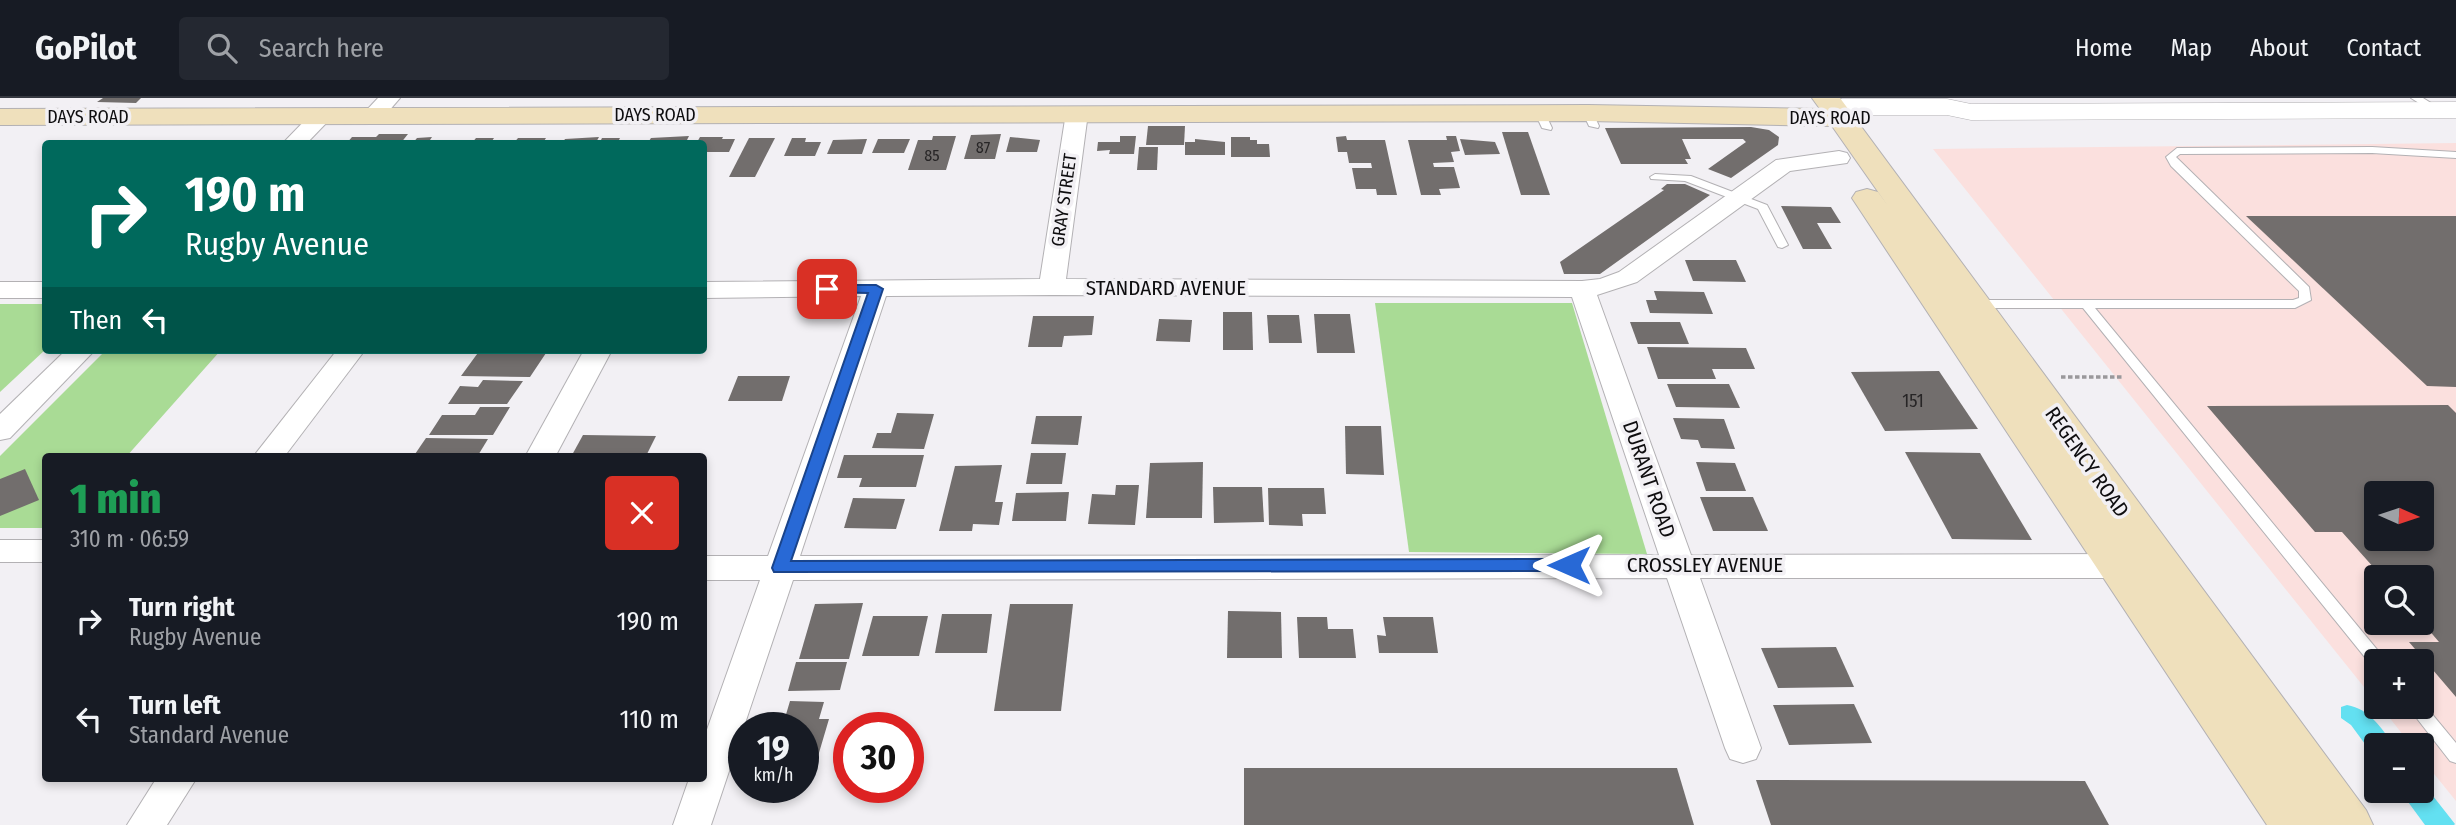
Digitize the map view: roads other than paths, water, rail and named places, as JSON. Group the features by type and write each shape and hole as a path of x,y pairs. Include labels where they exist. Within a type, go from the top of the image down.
{"main road":[{"name":"DAYS ROAD","path":"0,117 323,115 382,107 1543,121 1688,113 1707,108 1824,119"},
{"name":"DAYS ROAD","path":"1688,113 1717,117 1824,119"},
{"path":"1755,117 1774,120 1806,132 1824,119"},
{"name":"REGENCY ROAD","path":"1824,119 1957,304 2139,566 2295,825"},
{"name":"REGENCY ROAD","path":"2139,566 2348,825"}],"street":[{"name":"DAYS ROAD","path":"1824,119 1953,117 1971,112 2436,106"},
{"name":"GRAY STREET","path":"1052,287 1077,114"},
{"path":"297,140 323,115"},
{"path":"1737,197 1784,164 1824,119"},
{"name":"STANDARD AVENUE","path":"707,290 1052,287 1582,289 1605,286 1628,277 1737,197"},
{"path":"707,781 876,289"},
{"name":"DURANT ROAD","path":"1582,289 1743,748"},
{"path":"0,290 42,290"},
{"path":"0,430 78,354"},
{"path":"271,453 348,354"},
{"path":"542,453 596,354"},
{"path":"0,551 42,551"},
{"name":"CROSSLEY AVENUE","path":"707,568 2139,566"},
{"path":"146,825 175,782"},
{"path":"692,825 707,782"}],"lane":[{"path":"1957,304 2295,304 2305,300 2305,290 2175,164 2171,157 2177,151 2372,149 2456,155"},
{"path":"1655,177 1688,178 1763,207 1782,245"},
{"path":"2086,304 2367,649"},
{"path":"2426,719 2456,756"}],"water":[{"path":"2347,705 2364,712 2364,719 2373,719 2385,733 2364,733 2364,743 2351,725 2341,718 2341,707"},
{"path":"2434,797 2455,824 2454,825 2425,825 2409,803 2434,803"}]}
